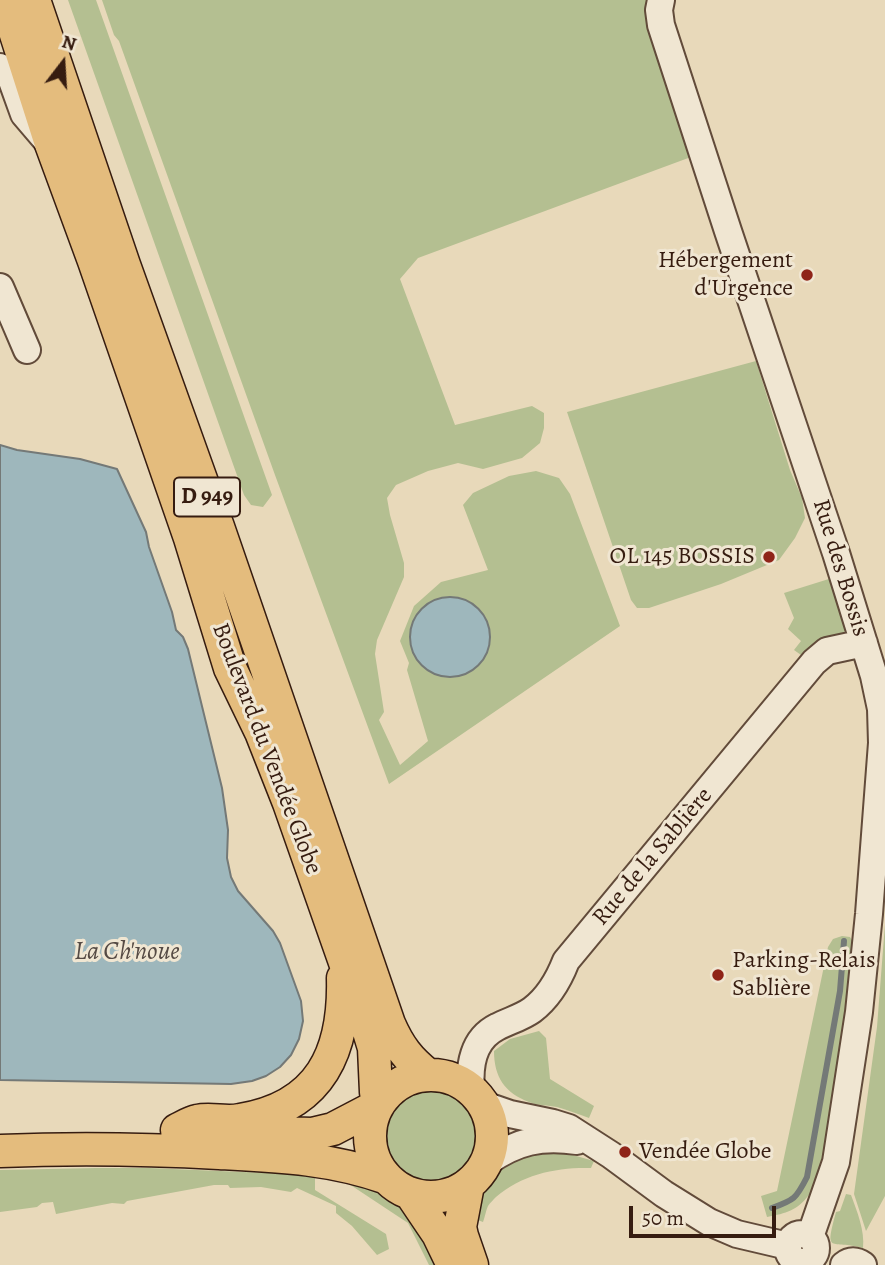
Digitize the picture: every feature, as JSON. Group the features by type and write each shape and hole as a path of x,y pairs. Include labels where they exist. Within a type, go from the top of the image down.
{"main road":[{"name":"Boulevard du Vendée Globe","path":"5,0 51,144 186,527 230,668 261,732 289,803 373,1044 378,1105"},
{"name":"Boulevard du Vendée Globe","path":"34,0 389,1024 402,1049 429,1075"},
{"path":"177,1130 197,1121 236,1121 268,1114 287,1106 311,1086 329,1061 338,1037 343,1003 342,955"},
{"path":"453,1265 438,1234 399,1186 378,1166 372,1152 370,1136 378,1105 388,1092 414,1077 443,1076 458,1081 477,1097 490,1119 491,1148 477,1173 460,1227 472,1265"},
{"path":"0,1129 101,1127 312,1134 333,1129 378,1105"},
{"path":"0,1151 101,1149 275,1156 334,1163 366,1171 425,1197 455,1192 477,1173"}],"street":[{"name":"Rue des Bossis","path":"661,0 659,10 666,38 810,471 880,698 882,743 859,1012 836,1162 812,1251"},
{"path":"0,67 11,79 24,114 51,144"},
{"path":"0,287 27,350"},
{"name":"Rue de la Sablière","path":"477,1097 470,1076 473,1056 485,1034 533,1010 559,979 566,961 814,662 827,651 864,643"},
{"path":"477,1097 510,1114 569,1128 709,1222 737,1234 812,1251"},
{"path":"477,1173 501,1151 529,1141 550,1139 593,1144"},
{"path":"844,1265 856,1261 863,1265"}],"green space":[{"path":"68,0 96,0 272,495 263,507 251,505 244,495"},
{"path":"102,0 646,0 648,23 691,157 418,258 400,279 455,425 532,406 544,413 544,428 540,443 522,458 483,469 458,463 428,471 396,485 387,498 404,563 404,577 377,640 375,654 384,712 379,720 400,765 428,741 407,670 409,663 400,641 414,606 441,582 488,570 463,505 473,493 509,476 536,471 559,478 570,494 620,626 389,784 119,41 114,35"},
{"path":"756,361 790,470 802,498 805,518 779,560 721,584 649,608 637,608 631,600 567,412"},
{"path":"832,578 849,626 841,636 812,646 807,655 801,655 794,650 801,641 788,629 794,618 784,593"},
{"path":"885,924 885,1196 866,1231 854,1194 877,1027"},
{"path":"850,937 853,942 846,1034 821,1177 815,1197 809,1195 791,1210 767,1217 761,1196 777,1191 828,947 833,939"},
{"path":"539,1031 546,1038 550,1079 594,1106 589,1118 557,1107 529,1102 513,1094 503,1083 496,1069 494,1051 510,1039"},
{"path":"431,1088 449,1092 464,1102 474,1117 478,1135 474,1153 464,1168 449,1178 431,1182 413,1178 398,1168 388,1153 384,1135 388,1117 398,1102 413,1092"},
{"path":"555,1150 594,1161 591,1168 566,1169 529,1177 496,1197 487,1208 483,1222 475,1219 482,1193 503,1164 517,1154"},
{"path":"96,1168 315,1176 315,1190 386,1234 389,1249 377,1255 352,1226 336,1213 336,1206 297,1188 291,1192 261,1187 230,1188 228,1185 214,1185 127,1201 124,1204 112,1203 56,1214 53,1202 0,1212 0,1170"},
{"path":"343,1180 369,1185 392,1200 414,1220 438,1265 429,1265 408,1223"},
{"path":"846,1194 851,1195 858,1214 863,1248 833,1243 831,1240 836,1212 840,1211"}],"water":[{"name":"La Ch'noue","path":"0,445 80,459 117,469 146,532 176,630 183,637 188,649 222,788 231,877 238,891 280,943 301,1001 303,1021 299,1039 291,1055 280,1067 266,1076 231,1084 0,1080"},
{"path":"450,597 465,600 478,609 487,622 490,637 487,652 478,665 465,674 450,677 435,674 422,665 413,652 410,637 413,622 422,609 435,600"}],"waterway":[{"path":"772,1208 794,1198 807,1177 840,991 844,941"}],"place":[{"name":"Hébergement d'Urgence","path":"807,275"},
{"name":"OL 145 BOSSIS","path":"769,557"},
{"name":"Parking-Relais Sablière","path":"718,975"},
{"name":"Vendée Globe","path":"625,1152"}]}
